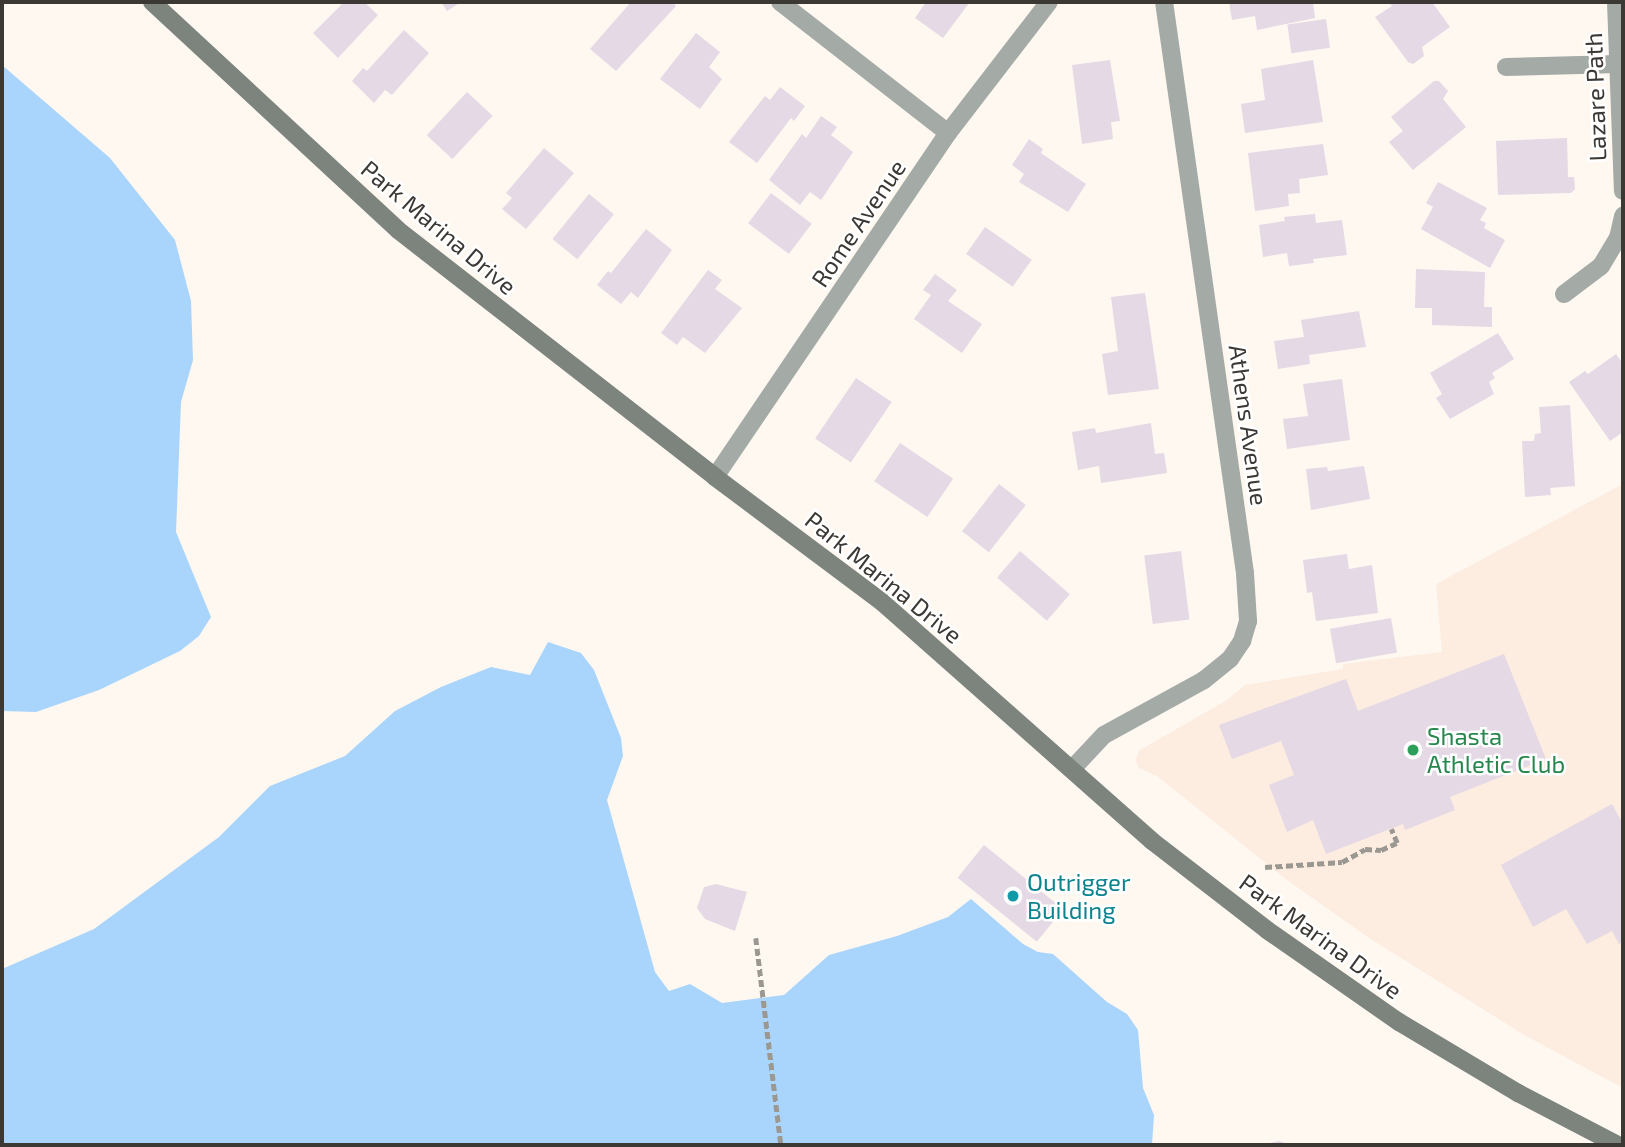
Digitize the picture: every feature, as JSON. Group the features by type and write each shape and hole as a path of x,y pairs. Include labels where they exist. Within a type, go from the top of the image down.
{"main road":[{"name":"Park Marina Drive","path":"152,2 398,230 715,477 881,602 1073,768 1152,841 1267,930 1365,999 1518,1093 1618,1145"}],"street":[{"path":"780,2 948,133"},
{"name":"Rome Avenue","path":"715,477 948,133 1049,2"},
{"name":"Athens Avenue","path":"1073,768 1104,735 1204,680 1230,659 1242,641 1248,621 1245,573 1164,2"},
{"name":"Lazare Path","path":"1616,2 1623,191"},
{"path":"1506,67 1618,64"},
{"path":"1564,294 1601,266 1618,238 1623,216"}],"path":[{"path":"1265,867 1342,862 1365,849 1381,850 1397,843 1391,829"},
{"path":"756,938 781,1145"}],"shaded area":[{"path":"1623,484 1623,1088 1526,1036 1369,938 1287,880 1157,776 1139,768 1135,760 1140,750 1227,700 1245,685 1343,669 1343,664 1442,652 1436,584"}],"water":[{"path":"2,65 110,158 175,240 191,301 193,360 181,402 176,532 211,617 199,636 180,651 99,690 36,712 2,711"},
{"path":"548,642 581,653 594,670 621,738 623,756 607,800 655,972 669,991 690,984 722,1003 784,995 829,955 897,936 948,917 971,899 1023,944 1038,952 1053,954 1107,1002 1127,1014 1138,1030 1143,1088 1154,1115 1152,1145 2,1145 2,969 94,929 219,837 270,786 345,756 395,711 441,687 491,667 530,675"}],"building":[{"path":"344,2 364,2 378,15 338,58 313,33"},
{"path":"441,2 461,2 447,11"},
{"path":"631,2 671,2 676,6 616,71 590,49"},
{"path":"926,2 970,2 943,38 915,18"},
{"path":"1229,2 1313,2 1315,18 1257,30 1255,16 1232,20"},
{"path":"1389,2 1432,2 1450,27 1422,47 1424,56 1413,64 1408,62 1375,17 1392,6"},
{"path":"1326,19 1330,48 1291,53 1287,24"},
{"path":"404,30 429,53 392,95 385,90 374,103 352,81 363,68 367,71"},
{"path":"696,33 720,52 709,67 722,79 700,109 660,79"},
{"path":"1110,60 1120,121 1111,122 1113,139 1082,144 1072,65"},
{"path":"1313,60 1323,122 1245,133 1241,104 1265,100 1261,69"},
{"path":"1434,81 1439,81 1448,91 1443,99 1466,127 1413,170 1389,142 1403,131 1391,117"},
{"path":"780,87 805,106 794,121 791,118 757,163 729,142 765,96 770,100"},
{"path":"467,92 493,116 452,159 427,135"},
{"path":"821,116 837,127 831,135 853,152 821,200 810,192 800,205 769,180 802,134 806,138"},
{"path":"1567,138 1568,177 1574,177 1575,189 1571,193 1498,195 1496,141"},
{"path":"1029,139 1043,149 1041,153 1086,184 1068,212 1019,182 1024,174 1012,165"},
{"path":"1323,144 1328,175 1299,179 1300,193 1288,194 1289,206 1255,211 1248,153"},
{"path":"544,148 574,173 526,229 502,209 512,198 506,193"},
{"path":"1438,182 1487,208 1480,220 1486,223 1484,228 1505,240 1490,268 1421,229 1433,207 1426,203"},
{"path":"771,193 812,224 789,254 748,223"},
{"path":"589,194 614,214 577,259 552,239"},
{"path":"1315,214 1316,223 1342,220 1347,255 1313,259 1314,263 1289,266 1287,253 1263,257 1259,225 1285,221 1284,217"},
{"path":"985,227 1032,260 1013,287 966,254"},
{"path":"646,229 672,250 638,298 631,292 621,304 597,285 608,271 611,273"},
{"path":"1416,269 1485,272 1484,307 1492,307 1492,327 1432,325 1432,308 1415,308"},
{"path":"708,270 722,280 715,289 742,308 705,353 683,337 677,345 661,333"},
{"path":"935,274 957,290 948,301 982,324 962,353 914,319 931,295 923,290"},
{"path":"1145,293 1159,389 1108,395 1102,354 1118,351 1111,297"},
{"path":"1359,311 1366,347 1309,355 1310,364 1278,369 1274,341 1304,337 1301,320"},
{"path":"1498,333 1514,359 1492,373 1495,378 1489,382 1494,394 1450,419 1436,398 1442,394 1430,373"},
{"path":"1616,354 1623,364 1623,432 1610,441 1569,382 1585,371 1588,374"},
{"path":"856,378 892,402 851,463 815,439"},
{"path":"1342,379 1350,440 1287,449 1283,419 1308,416 1303,384"},
{"path":"1570,405 1575,486 1550,488 1551,495 1525,497 1522,441 1534,441 1535,434 1541,433 1539,407"},
{"path":"1151,423 1155,454 1164,453 1167,473 1101,483 1099,466 1078,470 1072,432 1095,428 1096,433"},
{"path":"900,443 953,479 927,517 874,481"},
{"path":"1364,466 1370,499 1311,510 1306,469 1327,467 1328,471"},
{"path":"999,484 1026,505 989,552 962,531"},
{"path":"1020,551 1070,594 1047,621 997,577"},
{"path":"1181,551 1189,619 1153,624 1144,556"},
{"path":"1347,554 1349,569 1372,565 1378,613 1316,621 1312,592 1307,593 1303,560"},
{"path":"1391,618 1397,652 1336,663 1330,629"},
{"name":"Shasta Athletic Club","path":"1504,654 1546,759 1450,797 1455,810 1405,830 1403,824 1326,854 1313,820 1287,832 1269,785 1294,775 1281,741 1232,759 1219,725 1346,679 1358,711"},
{"path":"1612,804 1623,824 1623,942 1619,944 1612,931 1587,944 1566,909 1533,927 1501,865"},
{"name":"Outrigger Building","path":"984,845 1063,909 1037,942 958,878"},
{"path":"716,884 747,892 735,931 705,919 697,908 704,887"},
{"path":"1279,1141 1290,1145 1265,1145 1265,1144"}],"place":[{"name":"Shasta Athletic Club","path":"1413,750"},
{"name":"Outrigger Building","path":"1013,896"}]}
